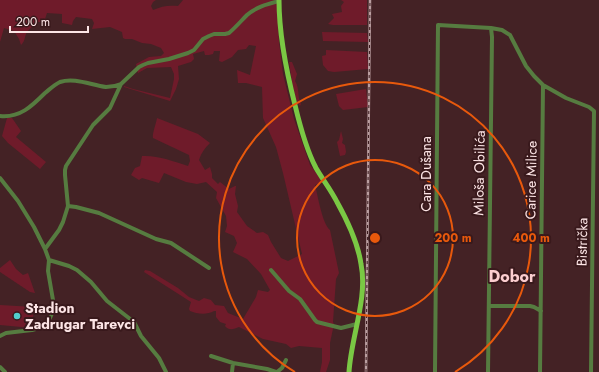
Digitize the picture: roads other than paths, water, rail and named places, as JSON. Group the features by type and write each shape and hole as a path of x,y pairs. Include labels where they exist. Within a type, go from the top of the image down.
{"main road":[{"path":"279,0 281,36 287,75 299,124 316,168 337,202 347,222 359,252 362,265 362,287 349,372"}],"street":[{"path":"0,116 13,116 29,108 53,86 61,82 83,82 106,87 121,84 143,65 178,57 194,50 203,39 214,34 229,33 254,10 279,0"},
{"name":"Cara Dušana","path":"435,372 438,25 491,28"},
{"path":"491,28 502,30 510,35 526,66 544,85"},
{"name":"Miloša Obilića","path":"488,372 491,28"},
{"path":"45,249 59,230 68,206 65,175 66,166 93,125 110,108 121,84"},
{"name":"Bistrička","path":"544,85 566,98 590,107 595,113 591,372"},
{"name":"Carice Milice","path":"540,372 544,85"},
{"path":"0,178 18,201 45,249 49,260 48,271 54,307 50,318 38,328 6,333 0,336"},
{"path":"68,206 99,213 156,239 171,243 209,268"},
{"path":"42,242 49,244"},
{"path":"49,260 77,270 107,301 134,322 144,340 159,358 166,372"},
{"path":"271,270 289,291 300,299 314,320 317,322 341,328 357,324"},
{"path":"489,306 530,306 540,311"},
{"path":"211,356 233,363 277,372 282,368 286,360"},
{"path":"232,372 233,363"},
{"path":"0,367 5,372"}],"railway":[{"path":"366,372 370,0"}],"place":[{"name":"Stadion Zadrugar Tarevci","path":"17,316"}],"district":[{"name":"Dobor","path":"512,276"}]}
